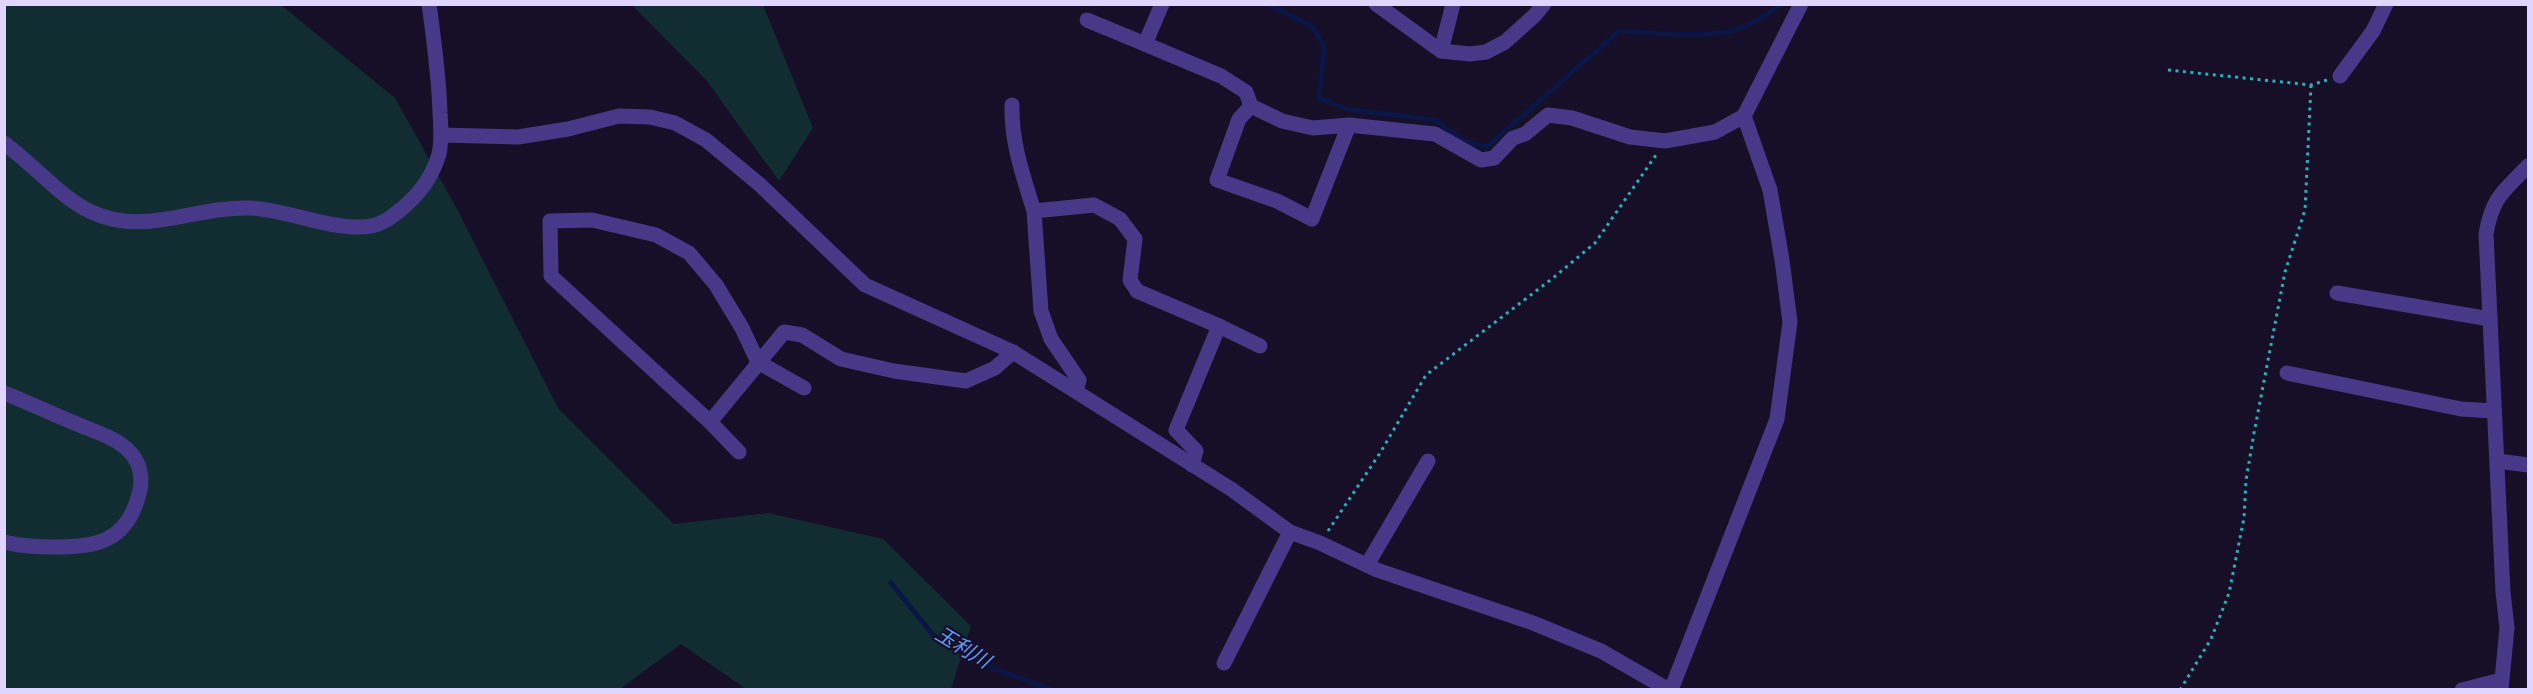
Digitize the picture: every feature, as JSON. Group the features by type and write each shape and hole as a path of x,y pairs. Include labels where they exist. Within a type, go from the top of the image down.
{"street":[{"path":"4,143 32,164 73,202 90,213 110,220 158,220 235,208 285,212 343,227 376,226 390,220 422,190 439,153 441,135 438,72 429,4"},
{"path":"1145,44 1162,4"},
{"path":"1376,4 1441,51 1470,54 1486,52 1505,42 1544,4"},
{"path":"1441,51 1453,4"},
{"path":"2340,76 2373,31 2386,4"},
{"path":"1087,20 1221,76 1245,92 1251,106 1282,121 1313,128 1349,125 1435,134 1481,160 1494,158 1513,138 1525,134 1548,115 1572,118 1630,137 1665,141 1714,132 1744,116 1801,5"},
{"path":"1012,105 1017,156 1034,211 1041,311 1051,339 1079,380 1076,391"},
{"path":"1251,106 1239,119 1217,180 1277,201 1312,219 1349,125"},
{"path":"441,135 518,137 568,129 619,116 650,117 675,123 706,140 759,184 865,285 1012,352 1231,489 1290,532 1367,565 1533,623 1601,651 1670,690 1777,419 1790,322 1770,190 1744,116"},
{"path":"2462,690 2501,685 2507,628 2503,592 2486,234 2489,214 2497,198 2529,166"},
{"path":"1034,211 1094,205 1120,219 1135,239 1130,280 1137,291 1260,346"},
{"path":"739,452 710,422 551,276 550,221 592,220 657,235 689,253 716,285 742,328 758,362 804,388"},
{"path":"2337,293 2490,319"},
{"path":"1192,465 1196,451 1176,429 1219,326"},
{"path":"710,422 784,333 802,335 841,359 894,371 966,381 994,368 1012,352"},
{"path":"2287,373 2461,409 2494,411"},
{"path":"4,393 116,441 138,462 141,475 136,506 130,518 117,533 102,543 73,547 47,547 4,542"},
{"path":"1367,565 1428,461"},
{"path":"2498,461 2529,465"},
{"path":"1224,663 1290,532"}],"path":[{"path":"2168,70 2311,85 2340,76"},
{"path":"2180,690 2211,639 2229,593 2244,518 2248,469 2285,273 2305,210 2311,85"},
{"path":"1320,543 1380,453 1426,375 1553,279 1595,243 1665,141"}],"green space":[{"path":"4,5 281,5 395,98 457,209 558,408 674,524 768,513 883,539 971,626 951,689 746,689 681,644 620,689 5,689"},
{"path":"632,5 763,5 813,128 779,181 707,81"}],"waterway":[{"path":"1267,4 1312,26 1324,46 1319,98 1347,109 1435,120 1466,142 1487,147 1619,31 1676,34 1720,33 1752,24 1781,4"},
{"name":"玉利川","path":"891,583 934,636 979,663 1052,690"}]}
